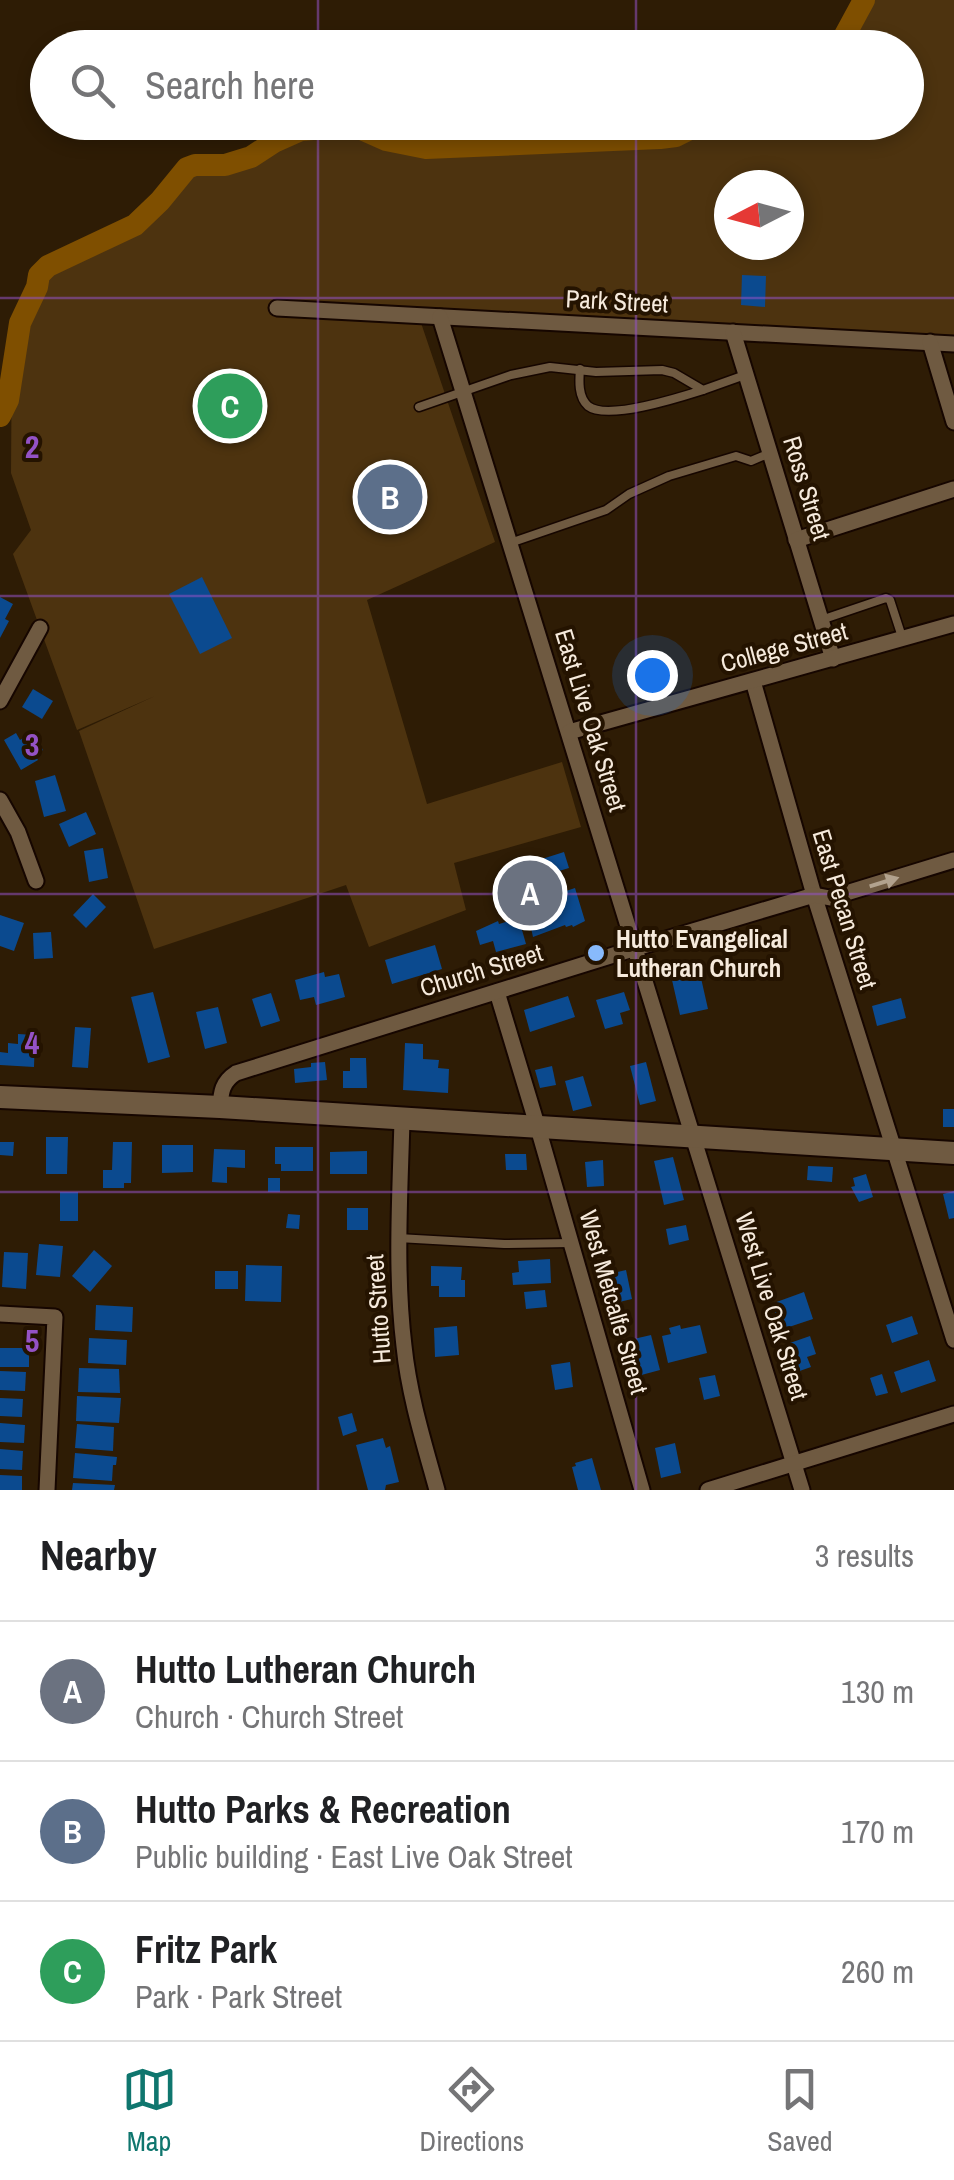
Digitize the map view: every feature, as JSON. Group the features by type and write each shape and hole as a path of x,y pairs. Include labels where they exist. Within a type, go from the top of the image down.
{"main road":[{"path":"0,1096 954,1153"}],"street":[{"name":"Park Street","path":"277,308 954,344"},
{"name":"East Live Oak Street","path":"440,317 695,1137"},
{"name":"Ross Street","path":"733,332 833,659"},
{"path":"930,342 954,422"},
{"path":"796,540 954,489"},
{"name":"College Street","path":"569,732 954,624"},
{"path":"0,702 40,628"},
{"name":"East Pecan Street","path":"752,682 892,1150 954,1340"},
{"path":"0,800 18,832 36,881"},
{"name":"Church Street","path":"220,1108 221,1090 236,1073 814,895 830,898 954,860"},
{"name":"West Metcalfe Street","path":"496,992 642,1490"},
{"name":"Hutto Street","path":"402,1120 398,1238 404,1348 414,1406 437,1490"},
{"name":"West Live Oak Street","path":"695,1137 802,1490"},
{"path":"0,1314 55,1317 47,1490"},
{"path":"708,1490 954,1414"}],"lane":[{"path":"419,406 512,375 550,367 596,372 662,370 703,390"},
{"path":"580,369 582,396 587,406 600,411 650,405 746,374"},
{"path":"510,543 606,510 628,494 669,476 736,456 751,460 770,454"},
{"path":"821,620 886,598 903,640"},
{"path":"398,1238 572,1243"}],"shaded area":[{"path":"857,0 954,0 954,339 417,311 495,542 367,600 427,804 562,762 581,827 454,863 466,910 369,947 346,885 154,949 79,731 155,696 77,730 13,554 31,530 11,473 12,327 40,260 156,209 186,170 244,159 278,140 405,140 458,147 563,140 924,140 924,30 845,30"}],"building":[{"path":"742,275 766,276 765,307 741,305"},
{"path":"202,577 232,638 200,654 169,594"},
{"path":"0,597 13,604 0,638"},
{"path":"33,689 53,701 42,719 22,707"},
{"path":"33,732 43,750 35,755 38,760 21,770 4,740 16,733 20,740"},
{"path":"55,775 66,811 44,817 35,781"},
{"path":"86,812 96,834 69,847 59,824"},
{"path":"103,848 108,878 89,882 84,851"},
{"path":"564,852 569,868 559,871 562,880 550,884 552,888 547,890 555,914 560,913 554,895 575,888 585,921 533,937 531,928 538,926 535,914 531,915 527,901 522,903 519,895 513,897 504,871"},
{"path":"93,894 106,907 86,928 73,915"},
{"path":"0,915 24,923 14,951 0,946"},
{"path":"518,916 526,944 496,952 493,941 480,945 476,931"},
{"path":"51,932 53,958 34,959 33,933"},
{"path":"435,945 442,969 392,984 385,960"},
{"path":"693,961 708,1009 680,1015 669,967"},
{"path":"324,972 325,977 339,974 345,997 316,1005 314,997 300,1000 295,980"},
{"path":"153,992 170,1057 148,1063 131,997"},
{"path":"624,992 630,1010 620,1013 623,1024 605,1029 596,1000"},
{"path":"271,993 280,1021 261,1027 252,999"},
{"path":"568,996 575,1017 530,1032 524,1010"},
{"path":"901,998 906,1018 877,1026 872,1006"},
{"path":"218,1007 227,1043 205,1049 196,1012"},
{"path":"75,1027 91,1028 88,1068 72,1067"},
{"path":"18,1034 35,1035 34,1067 0,1065 0,1052 8,1053 8,1043 18,1044"},
{"path":"405,1043 423,1044 423,1059 439,1060 438,1068 449,1069 448,1093 403,1090"},
{"path":"350,1058 366,1058 367,1088 343,1088 343,1071 350,1071"},
{"path":"325,1062 327,1080 295,1083 294,1069"},
{"path":"646,1062 656,1101 640,1105 630,1066"},
{"path":"552,1066 556,1085 540,1088 535,1070"},
{"path":"583,1076 592,1106 573,1111 565,1081"},
{"path":"943,1109 954,1109 954,1127 943,1127"},
{"path":"46,1137 68,1137 67,1174 46,1174"},
{"path":"0,1142 14,1142 13,1156 0,1155"},
{"path":"113,1142 132,1142 131,1183 124,1183 124,1188 103,1188 103,1170 112,1170"},
{"path":"162,1145 193,1145 193,1172 162,1173"},
{"path":"275,1147 313,1147 313,1171 281,1171 281,1164 275,1164"},
{"path":"214,1149 245,1150 245,1168 227,1167 227,1183 212,1182"},
{"path":"367,1151 367,1174 330,1174 330,1152"},
{"path":"505,1154 526,1154 527,1170 506,1170"},
{"path":"673,1157 684,1200 664,1205 654,1161"},
{"path":"603,1160 604,1186 587,1187 585,1162"},
{"path":"808,1166 833,1167 832,1182 807,1180"},
{"path":"866,1174 873,1197 859,1202 851,1187 855,1186 853,1178"},
{"path":"268,1178 280,1178 280,1192 268,1192"},
{"path":"954,1191 954,1218 949,1219 943,1194"},
{"path":"60,1192 78,1192 78,1221 60,1221"},
{"path":"347,1208 368,1208 368,1230 347,1230"},
{"path":"288,1214 300,1215 299,1229 286,1228"},
{"path":"686,1225 689,1240 669,1245 666,1229"},
{"path":"39,1244 63,1246 60,1277 36,1275"},
{"path":"94,1250 112,1266 90,1292 72,1276"},
{"path":"4,1252 28,1253 26,1289 2,1287"},
{"path":"550,1259 551,1283 513,1285 512,1273 519,1272 518,1261"},
{"path":"246,1265 282,1266 281,1302 245,1301"},
{"path":"431,1266 462,1267 465,1297 439,1297 439,1286 431,1286"},
{"path":"626,1270 632,1299 615,1303 609,1274"},
{"path":"215,1271 238,1271 238,1289 215,1289"},
{"path":"545,1290 547,1307 526,1309 524,1292"},
{"path":"804,1292 813,1319 783,1329 771,1304"},
{"path":"96,1305 133,1307 132,1332 95,1330"},
{"path":"912,1316 918,1334 892,1343 886,1325"},
{"path":"680,1325 681,1329 700,1325 707,1353 668,1363 662,1336 671,1334 669,1328"},
{"path":"457,1326 459,1355 435,1357 434,1328"},
{"path":"651,1335 660,1370 634,1377 625,1341"},
{"path":"810,1336 816,1354 807,1357 811,1367 794,1373 787,1344"},
{"path":"89,1338 127,1340 126,1365 88,1363"},
{"path":"0,1348 29,1348 29,1367 0,1367"},
{"path":"929,1360 936,1381 901,1393 894,1372"},
{"path":"570,1362 573,1387 555,1390 551,1365"},
{"path":"79,1368 119,1369 120,1393 78,1392"},
{"path":"0,1371 26,1372 25,1391 0,1390"},
{"path":"882,1374 888,1393 876,1396 870,1378"},
{"path":"715,1375 720,1396 704,1400 699,1378"},
{"path":"77,1396 121,1398 119,1423 76,1421"},
{"path":"0,1398 23,1399 22,1417 0,1416"},
{"path":"352,1413 357,1431 343,1436 338,1417"},
{"path":"0,1423 25,1425 24,1443 0,1442"},
{"path":"77,1424 114,1427 113,1451 75,1448"},
{"path":"383,1438 386,1448 390,1446 399,1482 386,1485 385,1490 368,1490 356,1445"},
{"path":"675,1443 681,1473 661,1478 655,1448"},
{"path":"0,1449 23,1451 22,1470 0,1469"},
{"path":"75,1453 117,1457 112,1481 73,1478"},
{"path":"592,1458 601,1490 578,1490 572,1467"},
{"path":"0,1475 22,1476 22,1490 0,1490"},
{"path":"73,1483 115,1485 114,1490 72,1490"}],"waterway":[{"path":"848,30 864,0"},
{"path":"0,416 8,400 20,323 39,275 48,266 135,225 187,168 225,165 251,157 278,140"},
{"path":"386,140 426,148 613,140"}],"place":[{"name":"Fritz Park","path":"230,406"},
{"name":"Hutto Parks & Recreation","path":"390,497"},
{"name":"Hutto Lutheran Church","path":"530,893"},
{"name":"Hutto Evangelical Lutheran Church","path":"596,953"}]}
